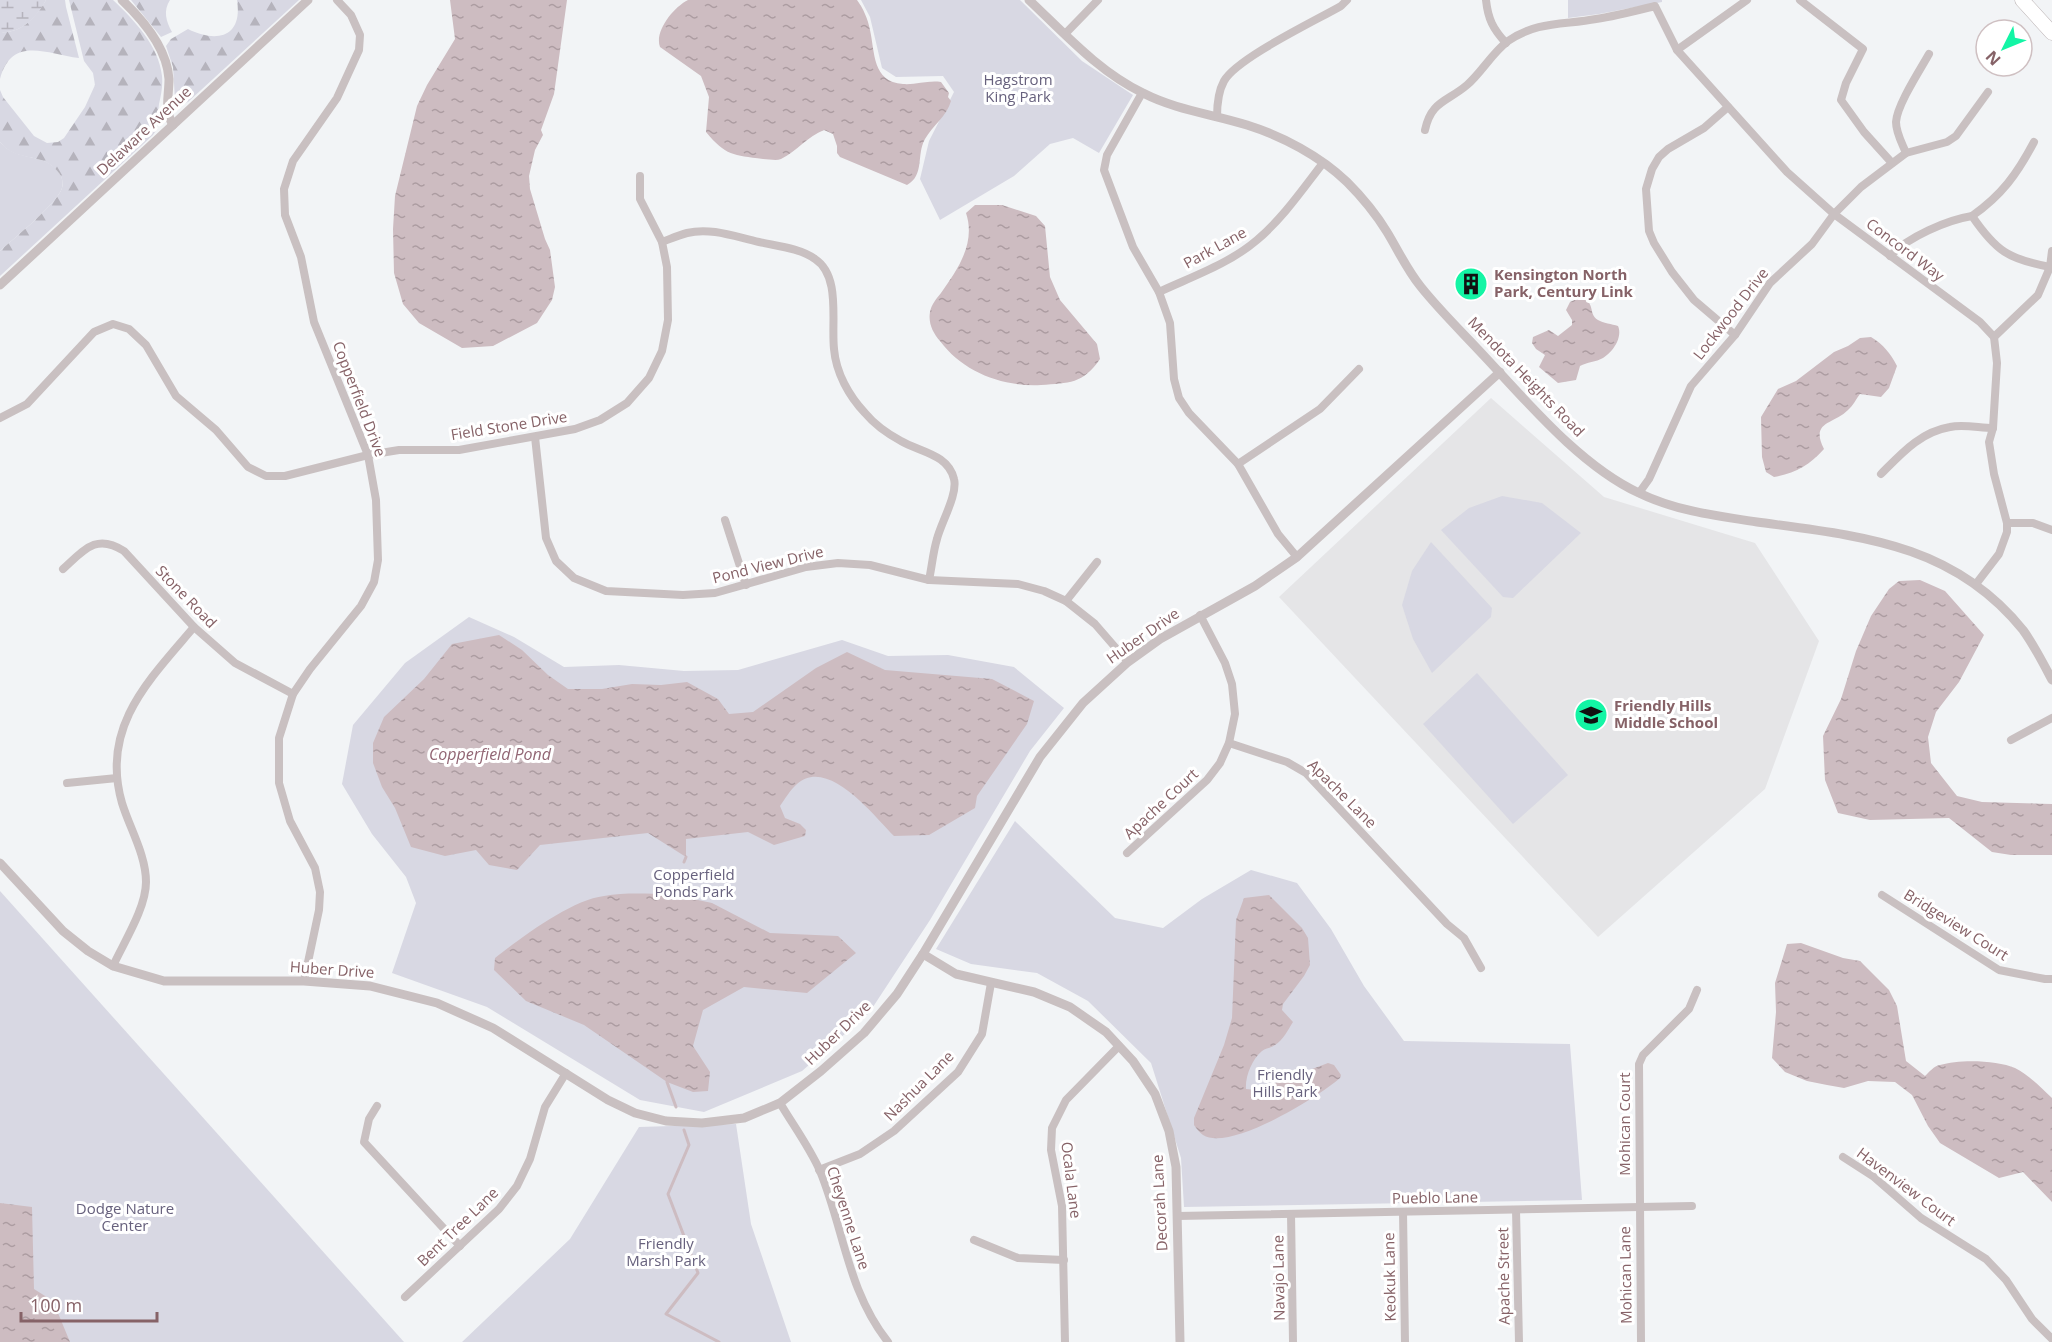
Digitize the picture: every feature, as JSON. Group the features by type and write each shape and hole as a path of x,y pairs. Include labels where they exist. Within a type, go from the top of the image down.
{"highway":[{"path":"2022,0 2052,33"}],"street":[{"path":"122,0 151,33 164,58 169,78 167,110 173,125"},
{"name":"Delaware Avenue","path":"0,285 308,0"},
{"name":"Copperfield Drive","path":"304,981 319,910 320,892 315,868 290,821 279,783 279,738 293,694 309,669 362,606 374,582 378,560 376,500 368,455 314,322 301,257 285,215 284,189 292,161 337,98 359,50 360,35 351,15 337,0"},
{"name":"Mendota Heights Road","path":"1029,0 1095,62 1142,93 1179,108 1248,125 1279,137 1323,163 1346,181 1386,230 1419,285 1571,446 1600,469 1639,493 1702,514 1851,535 1889,543 1937,561 1976,584 2004,608 2025,633 2052,680"},
{"path":"1065,34 1098,0"},
{"path":"1216,117 1218,99 1224,81 1238,65 1341,6 1347,0"},
{"path":"1425,130 1433,108 1467,84 1506,43 1494,30 1487,15 1486,0"},
{"path":"1677,50 1747,0"},
{"path":"1800,0 1863,49 1846,83 1841,99 1864,132 1892,163"},
{"name":"Concord Way","path":"1506,43 1523,32 1541,25 1596,20 1655,6 1677,50 1787,172 1834,214 1980,322 1994,337"},
{"path":"1929,54 1896,120 1906,153 1947,142 1956,136 1988,92"},
{"path":"1142,93 1107,154 1104,170 1133,247 1159,292 1170,323 1174,379 1179,398 1189,413 1238,464 1278,534 1297,557"},
{"path":"1728,107 1704,128 1668,149 1659,157 1648,177 1646,189 1649,231 1666,262 1694,300 1735,335"},
{"path":"1890,256 1901,247 1932,230 1972,216 1988,204 2004,189 2019,169 2034,142"},
{"name":"Lockwood Drive","path":"1639,493 1649,479 1691,386 1735,335 1770,283 1812,244 1834,214 1861,187 1906,153"},
{"name":"Park Lane","path":"1159,292 1228,260 1256,242 1282,216 1323,163"},
{"name":"Field Stone Drive","path":"0,418 27,404 94,332 113,324 129,329 146,345 176,396 216,430 248,467 266,476 285,476 368,455 399,450 459,450 535,438 575,429 600,420 627,403 648,378 662,351 668,320 667,267 662,242 640,199 640,176"},
{"path":"1972,216 1982,231 2010,257 2050,267"},
{"path":"662,242 687,233 711,231 802,252 816,259 826,270 831,281 834,350 840,374 851,396 882,429 903,442 939,457 952,471 955,482 953,496 936,541 929,580"},
{"path":"1976,584 1999,554 2007,532 1989,441 1993,429 1997,363 1994,337 2038,296 2050,267 2052,251"},
{"path":"1238,464 1320,409 1359,369"},
{"name":"Huber Drive","path":"0,863 63,931 88,951 113,966 164,981 304,981 370,986 437,1003 493,1028 608,1100 635,1113 666,1121 702,1123 744,1118 780,1103 821,1071 864,1033 897,994 1040,757 1083,703 1128,662 1160,639 1255,586 1297,557 1500,372"},
{"path":"1881,474 1909,447 1928,433 1952,426 1993,429"},
{"name":"Pond View Drive","path":"535,438 546,538 556,561 574,578 606,591 683,595 715,593 806,567 838,563 870,565 929,580 1018,584 1044,591 1066,602 1095,624 1128,662"},
{"path":"725,520 746,585"},
{"path":"2007,523 2033,523 2052,530"},
{"name":"Stone Road","path":"63,569 89,546 102,542 114,545 124,551 194,627 235,663 293,694"},
{"path":"1066,602 1097,562"},
{"path":"1200,615 1225,663 1232,684 1235,714 1229,743"},
{"path":"113,966 142,904 146,883 144,864 122,803 117,778 119,742 130,710 143,687 194,627"},
{"path":"2011,740 2052,718"},
{"name":"Apache Court","path":"1128,853 1207,780 1220,763 1229,743"},
{"name":"Apache Lane","path":"1229,743 1287,762 1306,773 1447,924 1464,938 1481,968"},
{"path":"67,783 117,778"},
{"name":"Bridgeview Court","path":"1882,895 1998,970 2052,979"},
{"name":"Decorah Lane","path":"923,954 956,974 1034,992 1070,1007 1106,1032 1133,1061 1155,1094 1169,1131 1176,1167 1180,1342"},
{"name":"Nashua Lane","path":"819,1170 860,1154 894,1131 958,1072 982,1034 991,983"},
{"name":"Mohican Court","path":"1639,1208 1639,1064 1643,1055 1689,1009 1696,990"},
{"name":"Ocala Lane","path":"1065,1342 1062,1206 1051,1150 1052,1128 1066,1100 1119,1046"},
{"name":"Bent Tree Lane","path":"405,1297 499,1209 517,1186 530,1159 546,1107 566,1073"},
{"name":"Cheyenne Lane","path":"780,1103 819,1170 857,1289 873,1323 888,1342"},
{"path":"377,1106 369,1119 364,1142 460,1246"},
{"name":"Havenview Court","path":"1844,1157 1874,1177 1921,1218 1986,1259 2006,1280 2032,1319 2052,1339"},
{"name":"Pueblo Lane","path":"1177,1216 1692,1206"},
{"name":"Mohican Lane","path":"1639,1208 1641,1342"},
{"name":"Apache Street","path":"1516,1210 1519,1342"},
{"name":"Keokuk Lane","path":"1403,1212 1405,1342"},
{"name":"Navajo Lane","path":"1291,1214 1293,1342"},
{"path":"974,1240 1018,1258 1064,1260"}],"shaded area":[{"name":"Friendly Hills Middle School","path":"1491,398 1604,497 1755,543 1819,641 1765,789 1598,937 1279,597"}],"green space":[{"path":"0,0 46,0 28,23 15,30 0,32"},
{"path":"46,0 65,0 79,58 43,51 22,52 5,65 0,79 0,32 15,30 27,23"},
{"path":"69,0 113,0 151,44 162,76 157,128 153,135 0,276 0,251 52,203 63,183 60,174 49,164 14,153 0,142 0,90 34,136 47,143 58,142 64,138 85,107 95,85 93,73 84,61"},
{"path":"131,0 170,0 166,16 172,32 161,37"},
{"path":"237,0 299,0 188,102 179,106 175,100 173,67 166,46 171,39 188,29 208,36 225,34 232,30 238,13"},
{"name":"Hagstrom King Park","path":"861,0 1020,0 1082,61 1133,95 1099,153 1073,138 1050,144 1014,176 940,220 920,179 929,141 954,92 943,76 896,77 882,68 870,17"},
{"path":"1568,0 1662,0 1662,2 1568,18"},
{"path":"0,142 14,153 49,164 60,174 63,183 52,203 0,251"},
{"path":"1502,496 1542,503 1581,533 1513,598 1503,597 1441,530 1469,508"},
{"path":"1431,542 1492,608 1491,617 1432,673 1413,639 1402,605 1412,571"},
{"name":"Copperfield Ponds Park","path":"469,617 514,637 564,667 619,665 684,671 738,670 842,640 888,656 948,655 1014,667 1064,708 1030,751 930,920 869,1013 802,1071 704,1112 640,1100 487,1007 392,973 416,903 406,877 372,834 342,784 353,725 405,663"},
{"path":"1477,673 1568,775 1513,824 1423,724"},
{"name":"Friendly Hills Park","path":"1015,821 1115,918 1163,928 1202,899 1251,870 1297,883 1331,929 1364,986 1404,1041 1570,1044 1582,1200 1184,1207 1181,1158 1151,1063 1088,1001 1037,973 971,964 936,949"},
{"name":"Dodge Nature Center","path":"0,891 404,1342 0,1342"},
{"name":"Friendly Marsh Park","path":"736,1124 751,1224 791,1342 462,1342 570,1239 639,1127"}],"water":[{"path":"450,0 567,0 554,94 541,130 543,135 535,150 529,176 530,189 550,250 555,287 552,300 537,323 493,346 462,348 419,323 403,304 394,273 395,196 417,106 455,39"},
{"path":"688,0 857,0 868,22 874,56 885,78 903,84 941,82 949,93 948,97 951,101 949,106 922,145 918,170 913,181 907,185 840,157 833,134 824,130 779,160 737,155 719,146 706,132 709,97 701,76 660,47 660,34 666,20"},
{"path":"975,205 1002,205 1036,216 1045,226 1050,277 1060,300 1097,344 1100,359 1081,378 1075,381 1041,385 998,380 960,361 935,335 930,320 931,309 964,255 969,235 966,213"},
{"path":"1579,298 1590,304 1598,320 1618,326 1619,335 1613,348 1603,358 1580,366 1576,380 1558,383 1539,367 1545,355 1532,343 1533,337 1549,330 1558,336 1572,325 1572,320 1566,310 1570,302"},
{"path":"1871,337 1880,343 1897,366 1889,388 1881,397 1860,394 1848,410 1821,428 1820,440 1824,449 1813,460 1795,471 1774,477 1766,472 1762,457 1761,417 1778,389 1796,381 1834,352 1860,338"},
{"path":"1920,580 1945,591 1984,635 1959,682 1936,712 1928,737 1931,763 1957,796 1982,802 2052,804 2052,855 2011,855 1992,852 1949,818 1870,820 1838,813 1825,780 1823,736 1841,699 1856,651 1871,616 1889,589 1899,581"},
{"name":"Copperfield Pond","path":"499,635 522,650 548,675 568,689 602,689 632,684 661,685 687,682 718,699 729,714 753,712 816,668 847,652 885,670 992,679 1034,701 1027,724 977,796 975,808 929,835 894,836 850,792 822,777 809,777 794,786 780,806 785,818 800,824 806,830 805,836 774,845 748,832 686,839 686,857 648,833 540,845 517,870 489,865 476,850 445,856 411,847 373,763 373,743 384,717 424,679 452,644"},
{"path":"670,894 712,903 770,933 838,936 856,953 807,993 744,987 703,1010 693,1046 710,1072 708,1091 693,1092 667,1082 584,1025 526,1001 494,970 495,958 547,921 577,904 612,895"},
{"path":"1269,895 1302,928 1308,938 1310,965 1283,1004 1282,1010 1293,1022 1280,1040 1262,1051 1252,1063 1246,1089 1257,1090 1328,1063 1334,1065 1341,1075 1329,1087 1273,1120 1233,1136 1216,1138 1203,1135 1194,1125 1194,1118 1224,1045 1232,1018 1236,920 1244,898"},
{"path":"1801,943 1843,958 1860,961 1889,990 1897,1006 1906,1061 1925,1076 1932,1069 1948,1063 1978,1061 1998,1063 2020,1071 2052,1098 2052,1202 2023,1172 1999,1178 1940,1143 1912,1095 1895,1082 1868,1081 1844,1088 1807,1081 1785,1072 1772,1058 1776,1012 1775,983 1787,944"},
{"path":"0,1203 32,1207 34,1289 53,1301 70,1342 0,1342"}],"waterway":[{"path":"684,862 686,857"},
{"path":"670,894 680,871"},
{"path":"667,1082 676,1107"},
{"path":"684,1130 689,1145 668,1194 698,1273 666,1314 719,1342"}],"place":[{"name":"Kensington North Park, Century Link","path":"1471,284"},
{"name":"Friendly Hills Middle School","path":"1591,715"}]}
